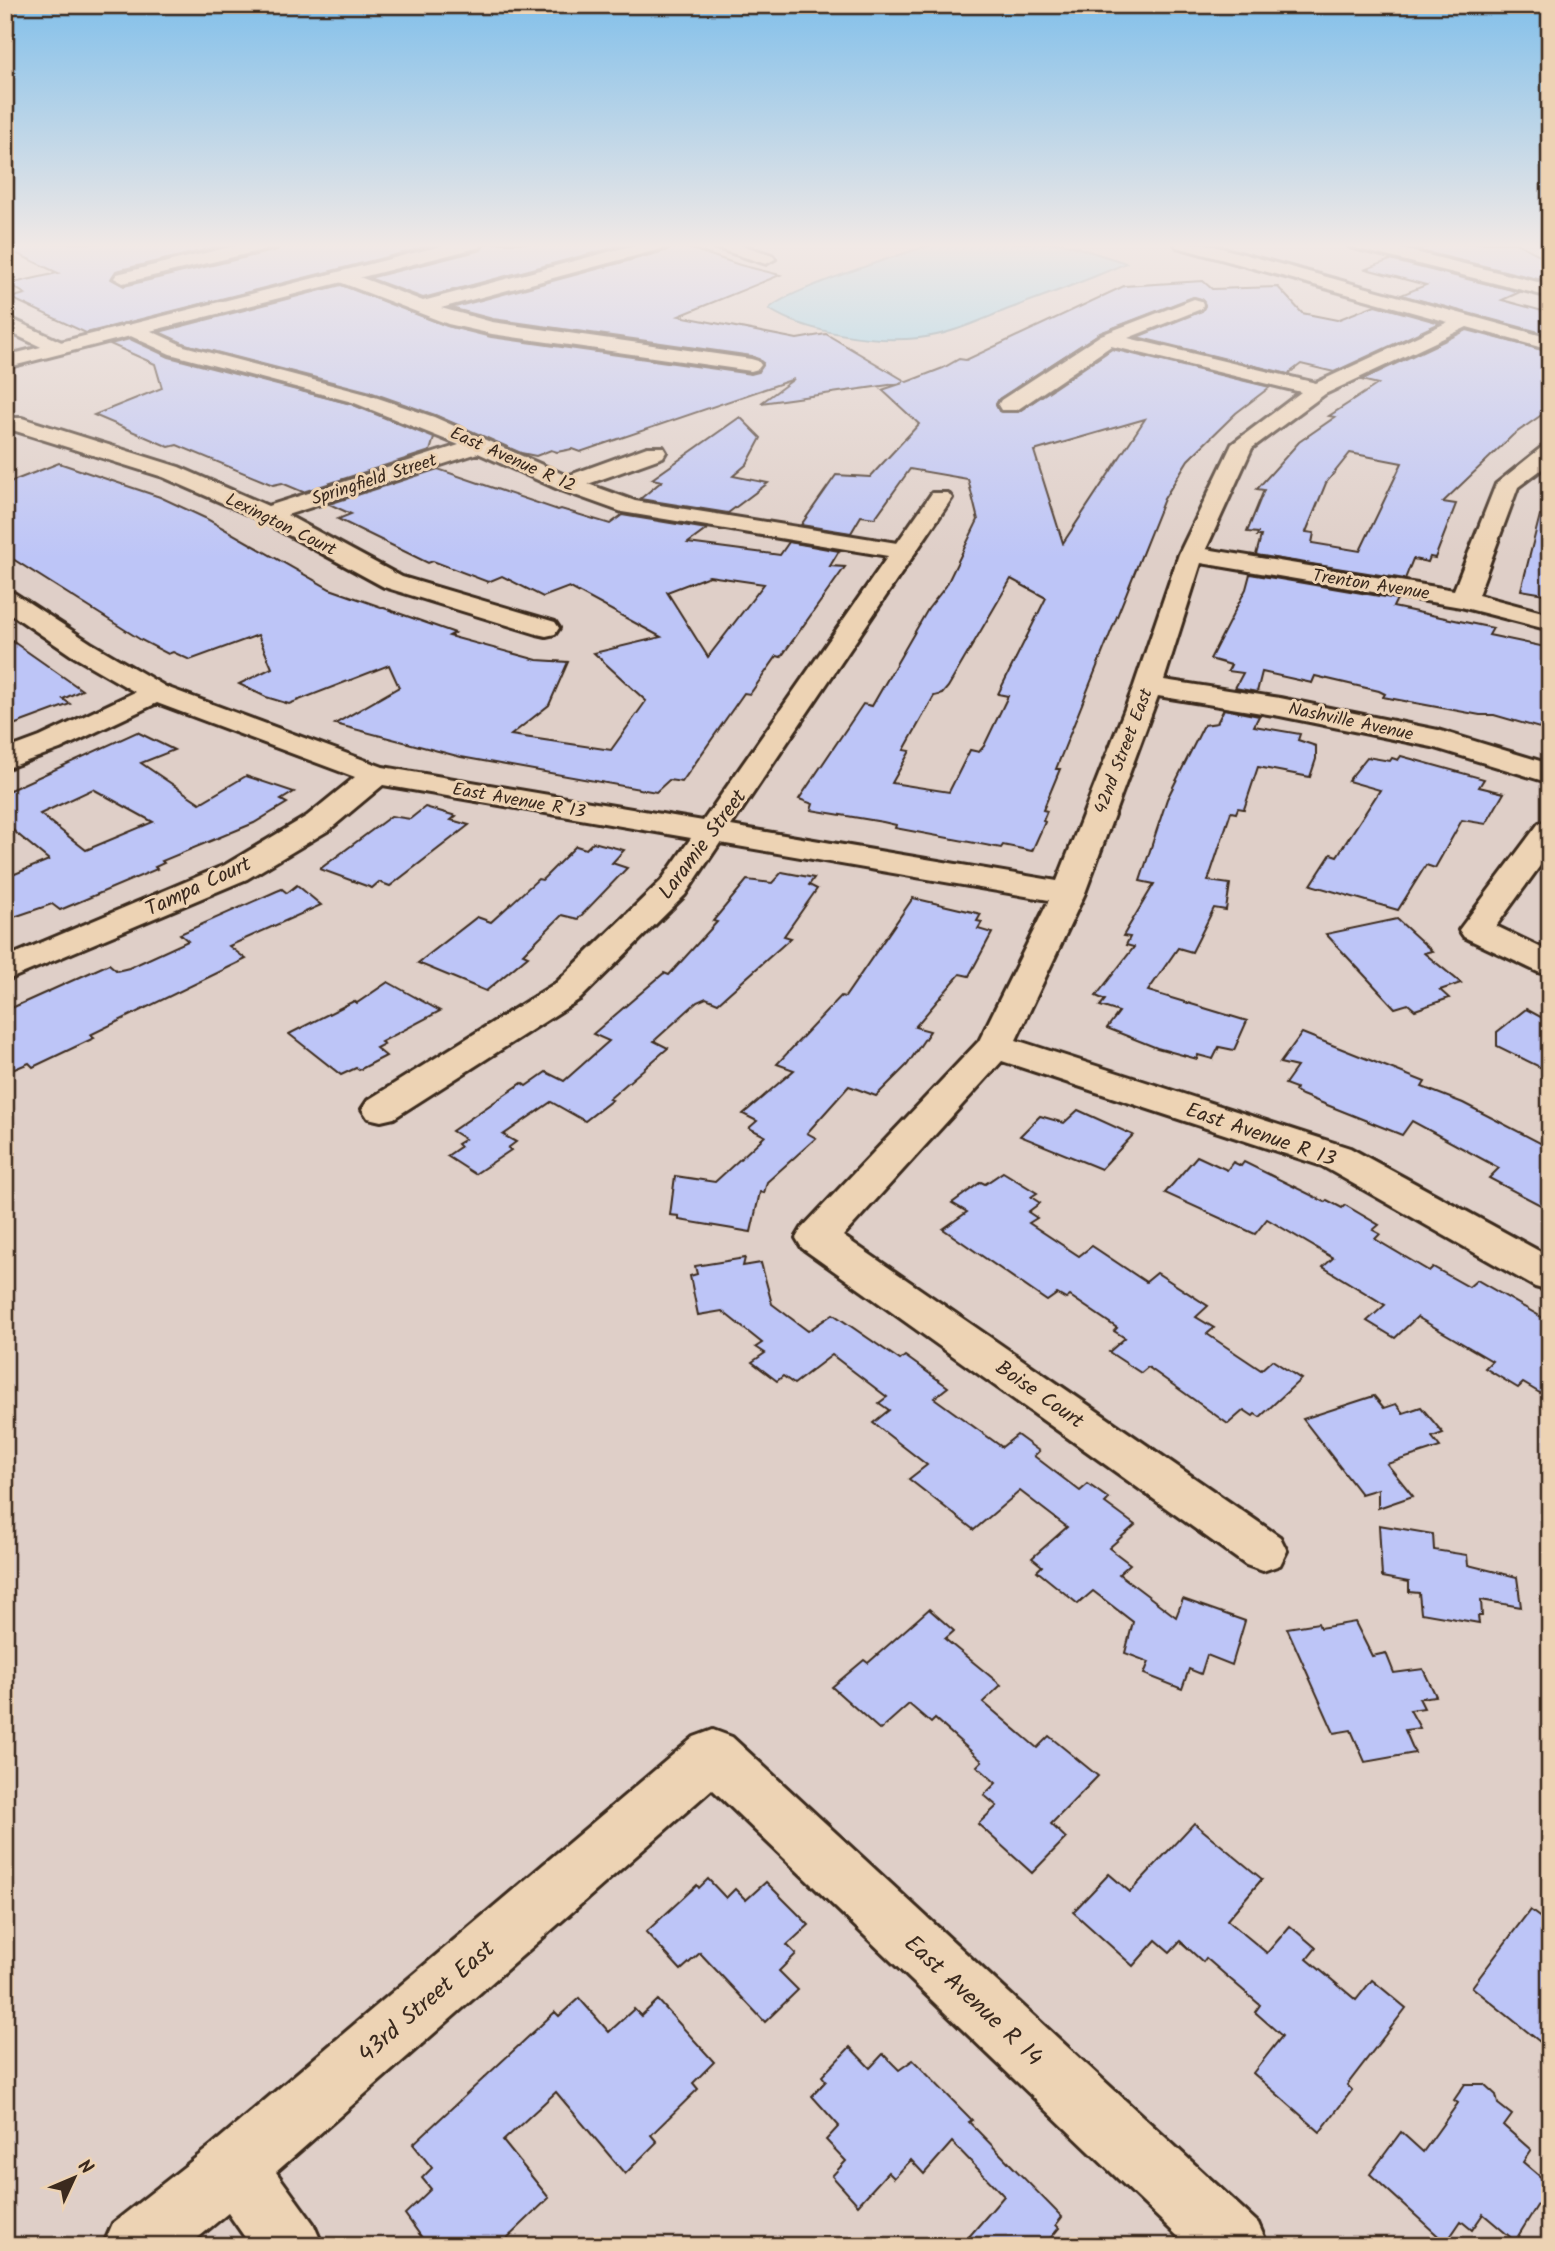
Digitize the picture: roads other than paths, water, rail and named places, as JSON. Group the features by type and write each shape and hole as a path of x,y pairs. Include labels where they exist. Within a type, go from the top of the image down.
{"street":[{"path":"5,362 59,348"},
{"name":"East Avenue R 12","path":"173,348 359,398 426,422 566,484 630,507 904,551"},
{"path":"632,348 751,365"},
{"path":"1009,405 1096,348"},
{"path":"1142,348 1318,390"},
{"name":"42nd Street East","path":"817,1238 995,1046 1069,893 1148,686 1191,554 1243,443 1318,390 1407,348"},
{"name":"Lexington Court","path":"14,423 171,472 267,514 393,582 546,628"},
{"name":"Springfield Street","path":"267,514 480,445"},
{"path":"566,484 655,452"},
{"path":"1463,599 1508,484 1550,452"},
{"name":"Laramie Street","path":"381,1109 568,991 674,888 940,498"},
{"name":"Trenton Avenue","path":"1191,554 1463,599 1550,622"},
{"name":"East Avenue R 13","path":"6,599 81,649 156,692 377,775 1069,893"},
{"name":"Nashville Avenue","path":"1148,686 1280,707 1438,739 1550,774"},
{"path":"5,760 50,743 156,692"},
{"name":"Tampa Court","path":"5,971 236,872 318,823 377,775"},
{"path":"1550,830 1476,930 1550,965"},
{"name":"East Avenue R 13","path":"995,1046 1336,1157 1550,1276"},
{"name":"Boise Court","path":"817,1238 1263,1550"},
{"name":"43rd Street East","path":"136,2246 234,2167 713,1754"},
{"name":"East Avenue R 14","path":"713,1754 1235,2246"},
{"path":"234,2167 289,2246"}]}
